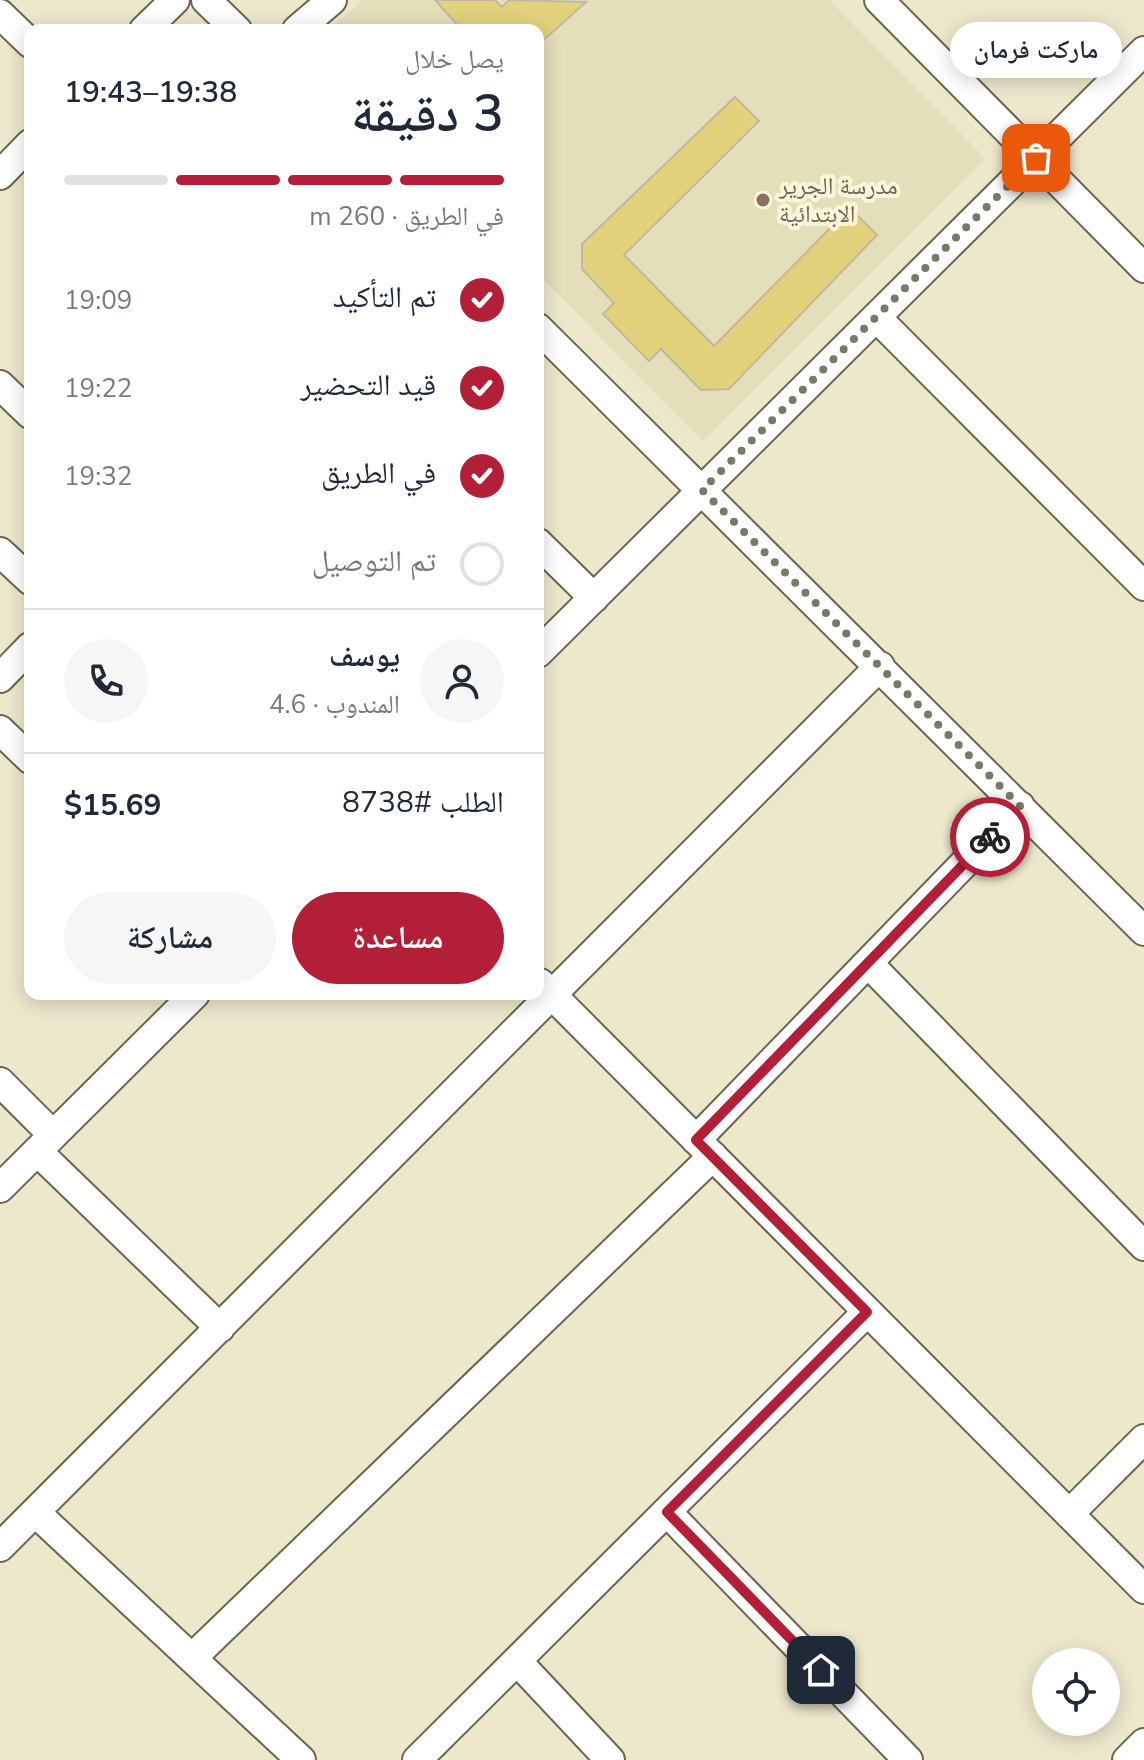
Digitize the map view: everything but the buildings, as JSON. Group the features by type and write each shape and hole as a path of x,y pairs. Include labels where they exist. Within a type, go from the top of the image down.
{"street":[{"path":"150,24 175,0"},
{"path":"206,0 231,24"},
{"path":"304,24 332,0"},
{"path":"879,0 1144,268"},
{"path":"0,14 24,37"},
{"path":"544,647 1144,51"},
{"path":"0,175 24,150"},
{"path":"876,317 1144,586"},
{"path":"544,334 1144,931"},
{"path":"0,385 24,408"},
{"path":"544,549 594,598"},
{"path":"0,552 24,574"},
{"path":"0,678 24,653"},
{"path":"880,666 545,988 1144,1589"},
{"path":"0,730 24,753"},
{"path":"193,1657 704,1148 868,963 1020,806"},
{"path":"868,963 1144,1246"},
{"path":"0,1188 189,1000"},
{"path":"0,1547 220,1328 534,1000"},
{"path":"0,1082 45,1143 220,1328"},
{"path":"417,1760 867,1312"},
{"path":"1069,1514 1144,1439"},
{"path":"667,1512 908,1760"},
{"path":"36,1513 301,1760"},
{"path":"517,1661 610,1760"},
{"path":"1127,1760 1144,1743"}],"shaded area":[{"name":"مدرسة الجرير الابتدائية","path":"363,0 829,0 985,158 703,442 544,280 544,24 336,24"}],"way so far":[{"path":"990,837 1020,806 702,490 1036,158"}],"place":[{"name":"مارکت فرمان","path":"1036,158"},
{"name":"مدرسة الجرير الابتدائية","path":"763,200"}],"route":[{"path":"821,1670 667,1512 867,1312 696,1140 990,837"}]}
